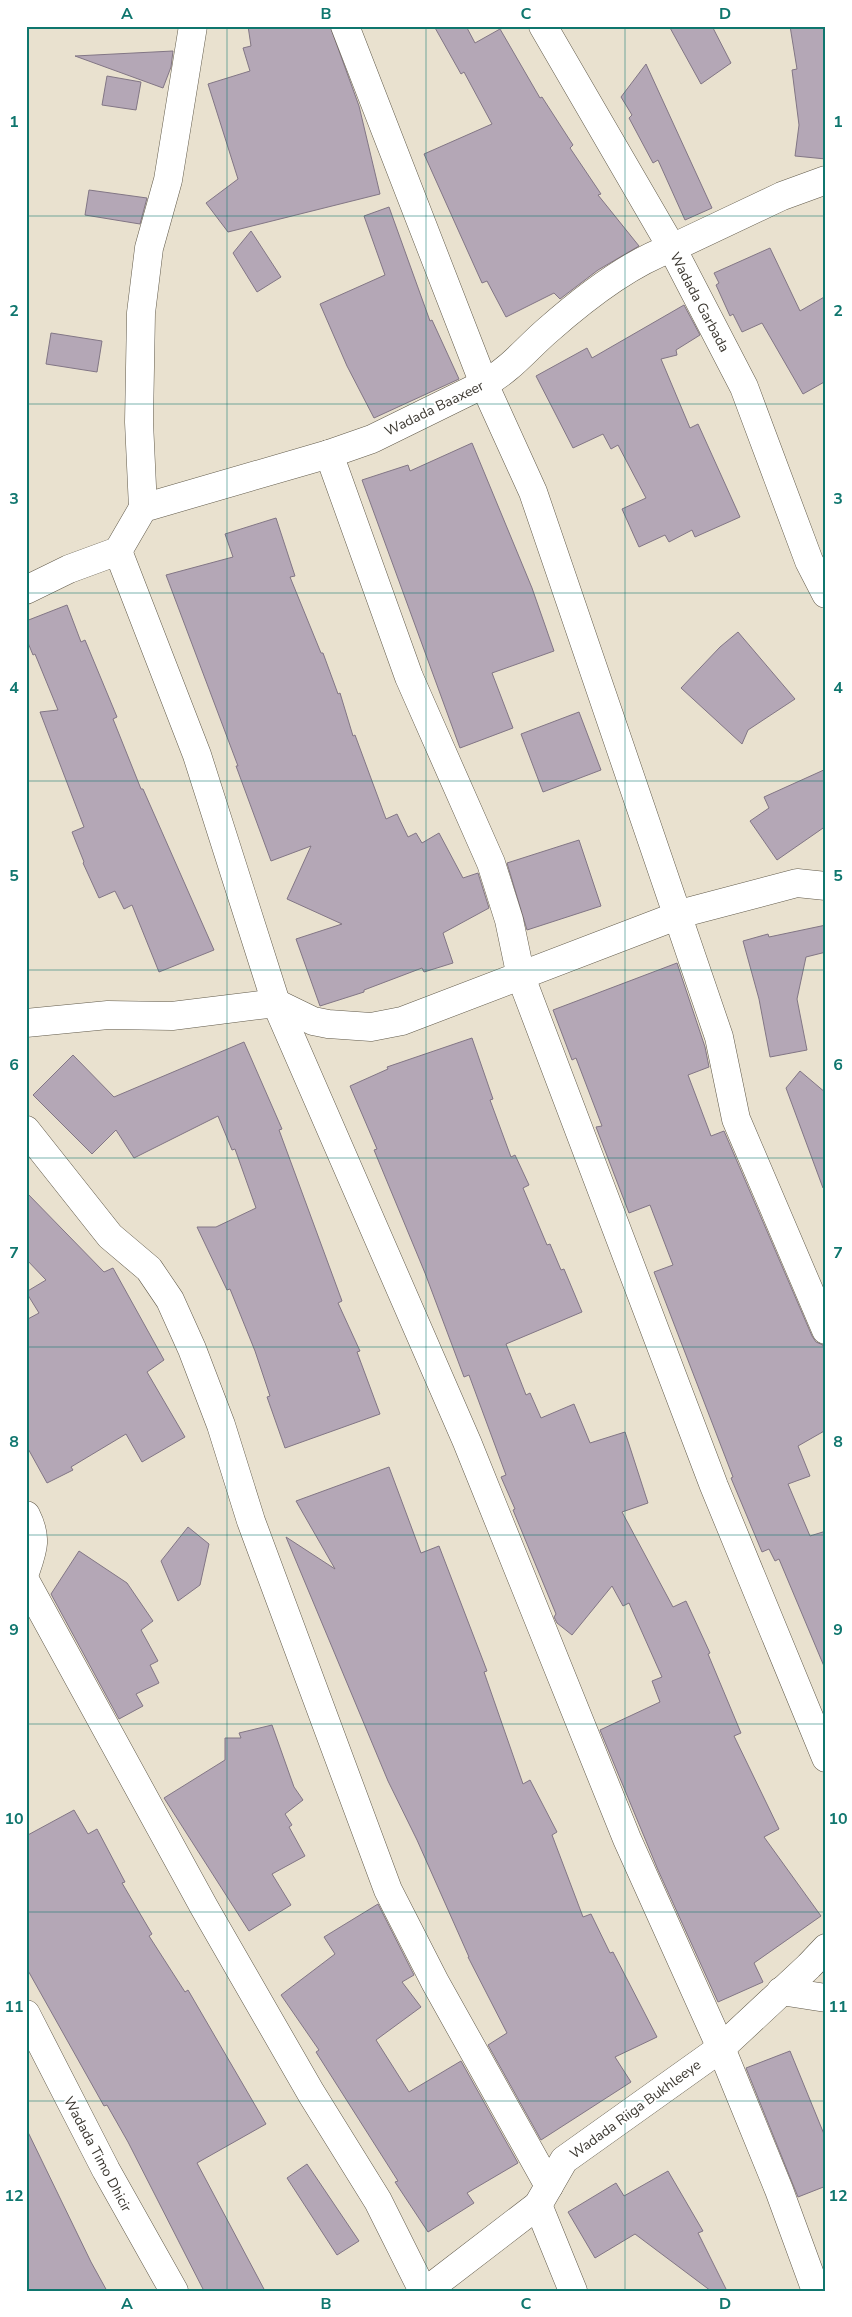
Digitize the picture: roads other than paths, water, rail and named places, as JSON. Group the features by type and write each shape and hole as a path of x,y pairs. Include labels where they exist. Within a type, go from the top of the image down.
{"street":[{"path":"26,590 69,570 118,551 143,508 138,422 141,313 149,248 168,180 193,26"},
{"path":"345,26 484,384 533,492 720,1036 736,1119 826,1330"},
{"name":"Wadada Garbada","path":"542,26 672,248 744,387 809,560 826,594"},
{"name":"Wadada Baaxeer","path":"143,508 329,454 372,439 494,378 528,351 547,330 601,289 654,254 672,248 782,196 826,180"},
{"path":"329,454 409,677 491,862 509,920 521,977 714,1486 826,1758"},
{"path":"118,551 197,755 276,1002 467,1442 627,1839 721,2048 779,2190 816,2291"},
{"path":"26,1023 108,1015 172,1016 276,1002 313,1021 371,1028 402,1021 678,916 797,883 826,886"},
{"path":"26,1130 110,1236 149,1269 170,1300 192,1349 221,1425 261,1549 388,1890 543,2196 573,2291"},
{"path":"26,1515 34,1530 32,1552 26,1570"},
{"path":"26,1582 204,1907 311,2093 378,2201 422,2291"},
{"name":"Wadada Riiga Bukhleeye","path":"426,2291 543,2196 564,2160 721,2048 826,1948"},
{"path":"781,1991 826,1998"},
{"name":"Wadada Timo Dhicir","path":"26,2014 106,2170 174,2291"}]}
